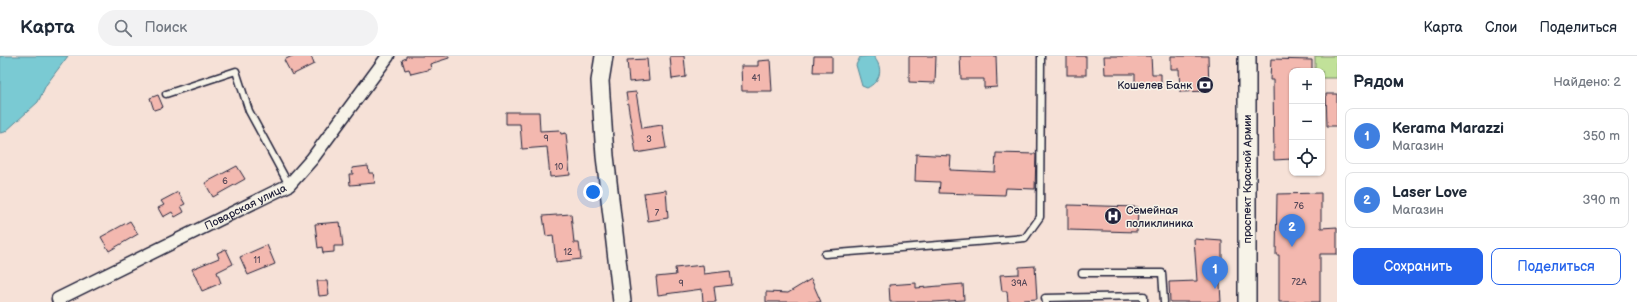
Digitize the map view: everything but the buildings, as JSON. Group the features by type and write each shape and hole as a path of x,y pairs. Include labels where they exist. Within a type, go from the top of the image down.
{"street":[{"name":"Поварская улица","path":"59,302 58,299 289,184 312,159 388,56"},
{"path":"604,56 600,81 605,156 622,302"},
{"name":"проспект Красной Армии","path":"1247,56 1247,302"}],"lane":[{"path":"825,254 1025,238 1040,217 1041,56"},
{"path":"166,94 236,71 249,111 289,184"},
{"path":"1082,272 1162,273 1164,302"},
{"path":"1046,302 1046,298 1144,296 1144,302"}],"green space":[{"path":"1315,56 1337,56 1337,78 1325,78 1325,68 1315,68"}],"water":[{"path":"0,56 68,56 46,85 38,102 5,132 0,133"},
{"path":"873,56 879,65 880,70 878,78 867,88 862,86 856,65 860,57"}],"place":[{"name":"Кошелев Банк","path":"1205,85"},
{"name":"Семейная поликлиника","path":"1113,216"},
{"name":"Laser Love","path":"1292,247"},
{"name":"Kerama Marazzi","path":"1215,289"}]}
